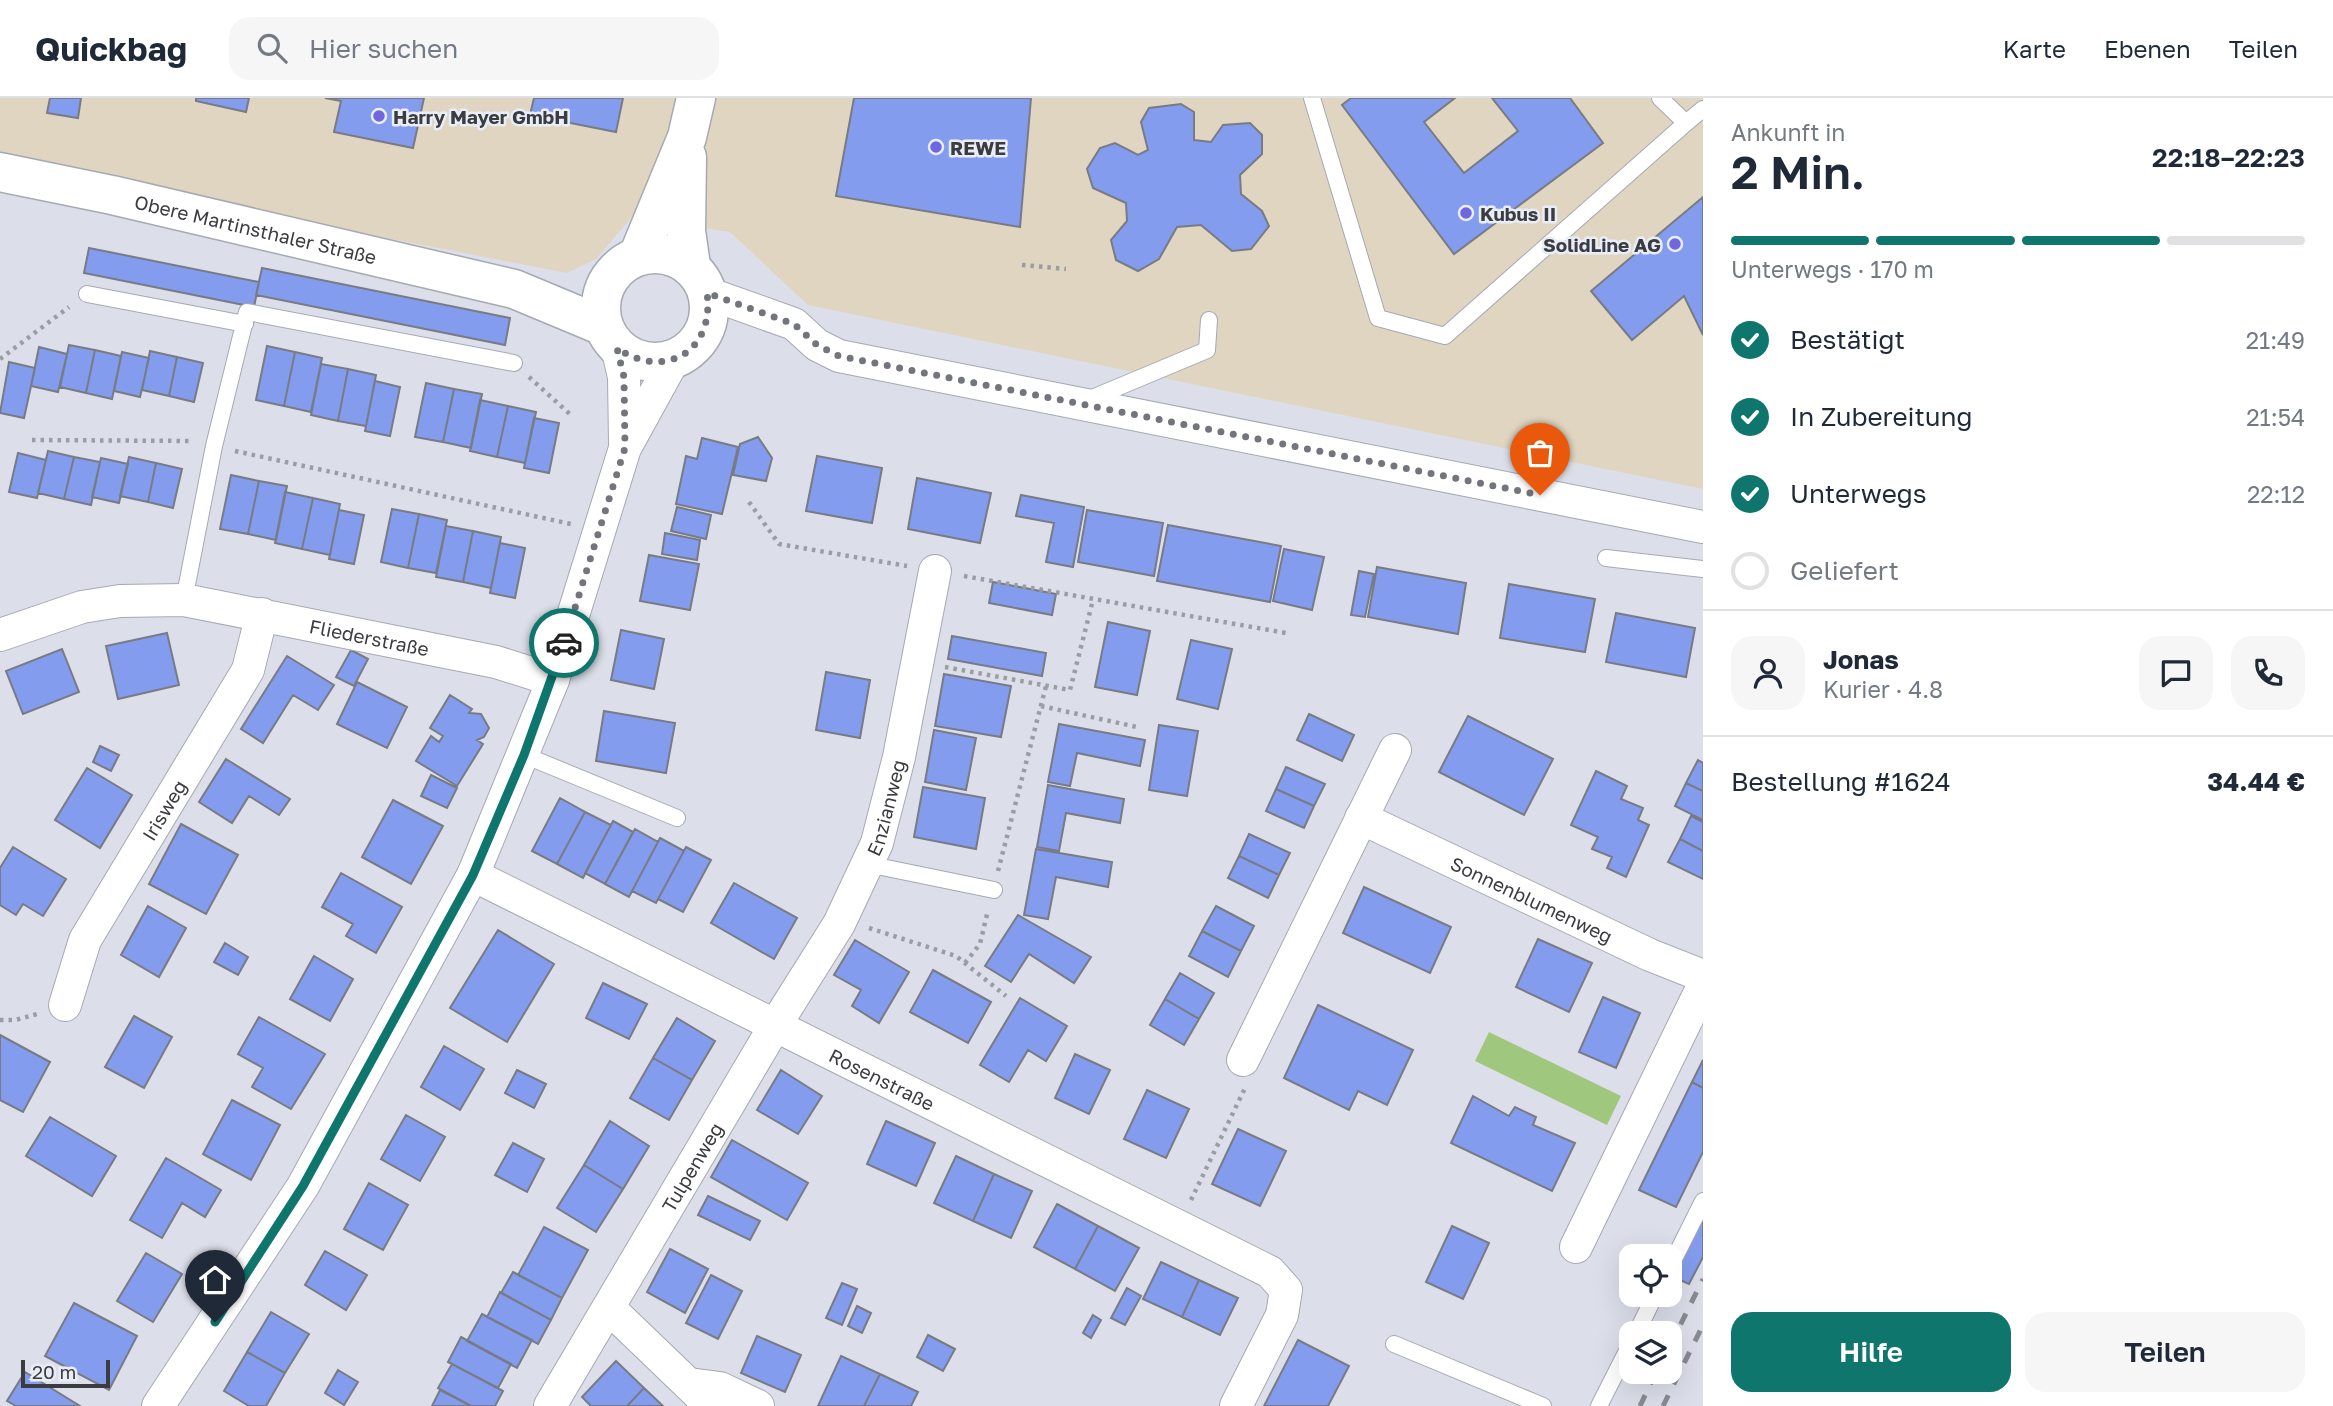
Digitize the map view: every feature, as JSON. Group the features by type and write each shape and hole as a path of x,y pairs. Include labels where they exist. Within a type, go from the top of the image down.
{"street":[{"path":"174,1401 303,1186 473,875 553,680 597,530 625,448 674,359 700,339 710,309 686,231 687,137 696,98"},
{"path":"625,448 624,377 600,302 623,267 687,137"},
{"name":"Obere Martinsthaler Straße","path":"0,172 112,195 514,289 610,337"},
{"path":"623,267 666,254 699,279 794,324 817,345 839,356 1703,527"},
{"name":"Obere Martinsthaler Straße","path":"514,289 623,267"},
{"path":"610,337 644,361 674,359"},
{"name":"Enzianweg","path":"775,1024 841,919 877,843 899,757 935,571"},
{"name":"Fliederstraße","path":"0,635 82,607 120,601 184,600 496,662 553,680"},
{"name":"Irisweg","path":"65,1005 85,940 248,670 262,614"},
{"path":"1243,1060 1395,750"},
{"name":"Sonnenblumenweg","path":"1361,818 1650,955 1703,976"},
{"name":"Rosenstraße","path":"473,875 1270,1272 1286,1290 1283,1315 1236,1406"},
{"path":"1576,1247 1703,986"},
{"name":"Tulpenweg","path":"550,1406 775,1024"},
{"path":"609,1308 712,1406"},
{"path":"688,1384 720,1388 758,1406"}],"lane":[{"path":"1312,98 1378,318 1446,336 1703,109"},
{"path":"1660,98 1686,123"},
{"path":"87,294 245,324"},
{"path":"184,600 214,446 247,312 514,363"},
{"path":"1078,404 1207,351 1209,320"},
{"path":"1606,558 1703,569"},
{"path":"524,755 677,818"},
{"path":"867,864 993,890"},
{"path":"1682,1244 1703,1201"},
{"path":"1394,1344 1543,1406"},
{"path":"1599,1406 1619,1367"}],"path":[{"path":"1023,265 1066,269"},
{"path":"0,359 87,294"},
{"path":"514,363 572,416"},
{"path":"32,440 202,441 214,446 597,530"},
{"path":"749,502 779,544 1286,633"},
{"path":"917,662 1070,690 1093,600"},
{"path":"965,963 979,944 1046,685"},
{"path":"1041,706 1137,727"},
{"path":"841,919 956,956 1006,996"},
{"path":"0,1020 15,1020 65,1005"},
{"path":"1177,1228 1246,1088 1243,1060"}],"shaded area":[{"path":"0,98 1703,98 1703,489 808,305 730,232 632,217 596,259 567,273 0,163"}],"green space":[{"path":"1489,1032 1621,1096 1607,1125 1475,1061"}],"building":[{"path":"50,98 81,98 78,118 47,113"},
{"path":"196,98 249,98 246,112 196,101"},
{"name":"Harry Mayer GmbH","path":"325,98 424,98 413,148 334,132 341,101"},
{"path":"534,98 623,98 616,132 530,115"},
{"name":"REWE","path":"854,98 1031,98 1020,227 836,196"},
{"name":"Kubus II","path":"1351,98 1455,98 1424,122 1464,173 1518,131 1492,98 1570,98 1603,143 1454,254 1342,105"},
{"path":"1181,104 1194,112 1194,140 1211,142 1223,125 1250,123 1262,135 1262,154 1240,175 1241,194 1262,211 1269,226 1251,249 1232,251 1201,225 1177,227 1159,259 1138,271 1116,260 1111,240 1127,221 1126,203 1093,188 1087,169 1100,148 1115,143 1138,155 1148,150 1141,122 1149,108"},
{"name":"SolidLine AG","path":"1703,197 1703,335 1684,296 1632,340 1591,291"},
{"path":"89,248 259,282 254,307 84,273"},
{"path":"262,268 510,318 505,345 256,295"},
{"path":"69,345 95,350 86,393 60,387"},
{"path":"267,346 295,352 284,406 256,400"},
{"path":"39,347 67,354 58,392 31,386"},
{"path":"95,350 121,356 112,399 86,393"},
{"path":"150,351 177,357 169,396 142,390"},
{"path":"122,352 149,358 140,397 114,391"},
{"path":"295,352 322,358 311,412 284,406"},
{"path":"177,357 203,363 194,402 169,396"},
{"path":"9,362 35,368 24,418 0,413"},
{"path":"321,364 348,369 338,421 311,415"},
{"path":"348,369 376,375 366,426 338,421"},
{"path":"375,381 400,387 390,436 365,431"},
{"path":"426,383 454,389 443,442 415,437"},
{"path":"454,389 482,394 471,448 443,442"},
{"path":"480,400 508,406 497,457 470,451"},
{"path":"508,406 536,412 525,463 497,457"},
{"path":"534,418 559,423 549,473 524,468"},
{"path":"758,437 772,458 766,481 733,475 740,444"},
{"path":"702,438 738,447 722,514 676,504 686,456 697,459"},
{"path":"48,451 74,457 64,499 38,493"},
{"path":"18,453 46,460 37,498 9,492"},
{"path":"817,456 882,468 872,523 806,511"},
{"path":"74,457 100,462 91,505 64,499"},
{"path":"129,457 156,463 148,502 120,496"},
{"path":"101,458 128,464 119,503 92,497"},
{"path":"156,463 182,469 173,508 148,502"},
{"path":"231,475 259,481 248,534 220,529"},
{"path":"917,478 991,493 980,543 908,529"},
{"path":"259,481 287,486 276,540 248,534"},
{"path":"285,492 313,498 302,549 275,543"},
{"path":"1021,495 1084,507 1073,567 1046,562 1054,523 1016,516"},
{"path":"313,498 340,504 330,555 302,549"},
{"path":"677,507 711,515 706,539 671,531"},
{"path":"392,509 419,514 408,568 381,562"},
{"path":"339,510 364,515 354,564 329,559"},
{"path":"1087,510 1163,523 1154,576 1078,562"},
{"path":"419,514 447,520 436,573 408,568"},
{"path":"1168,525 1281,546 1270,602 1157,581"},
{"path":"446,526 473,531 463,582 436,577"},
{"path":"473,531 501,537 491,588 463,582"},
{"path":"665,533 700,540 697,560 662,554"},
{"path":"500,543 525,548 515,598 490,593"},
{"path":"1284,549 1324,557 1312,610 1273,601"},
{"path":"649,555 699,564 690,610 640,601"},
{"path":"1377,567 1466,583 1458,634 1368,617"},
{"path":"1359,571 1374,574 1365,617 1351,615"},
{"path":"993,582 1056,594 1052,615 989,603"},
{"path":"1509,584 1595,599 1585,652 1500,638"},
{"path":"1616,613 1695,628 1686,677 1606,662"},
{"path":"1108,622 1150,631 1137,695 1095,687"},
{"path":"621,630 664,639 654,689 611,680"},
{"path":"167,633 179,685 118,699 106,646"},
{"path":"952,636 1046,653 1042,676 948,659"},
{"path":"1191,640 1232,649 1218,709 1177,699"},
{"path":"62,649 79,692 23,714 6,671"},
{"path":"351,650 368,659 354,686 336,677"},
{"path":"287,656 334,685 318,710 293,695 263,743 241,729"},
{"path":"826,672 870,680 860,738 816,730"},
{"path":"944,674 1011,686 1001,737 935,726"},
{"path":"357,682 407,707 387,748 337,724"},
{"path":"450,695 472,709 469,713 481,714 489,728 484,737 477,740 483,744 457,786 416,761 431,736 439,742 443,736 430,728"},
{"path":"604,711 675,723 666,773 596,761"},
{"path":"1309,714 1354,735 1342,761 1297,740"},
{"path":"1468,716 1553,759 1524,815 1439,772"},
{"path":"1059,724 1145,740 1140,766 1077,753 1070,786 1048,782"},
{"path":"1159,725 1198,731 1187,796 1149,790"},
{"path":"934,730 976,738 966,790 925,782"},
{"path":"100,746 119,755 111,771 93,762"},
{"path":"226,759 290,799 279,815 249,796 232,823 199,802"},
{"path":"1698,760 1703,763 1703,791 1686,783"},
{"path":"1286,767 1325,784 1314,806 1276,789"},
{"path":"87,768 132,795 100,848 55,820"},
{"path":"1596,771 1627,786 1621,799 1643,808 1638,820 1649,825 1626,877 1607,868 1612,857 1592,849 1598,837 1571,825"},
{"path":"431,775 457,788 447,808 421,796"},
{"path":"1686,783 1703,791 1703,820 1675,806"},
{"path":"1048,785 1124,799 1120,823 1066,813 1059,851 1037,847"},
{"path":"923,787 985,798 976,849 914,837"},
{"path":"1276,789 1314,806 1304,828 1266,811"},
{"path":"560,798 585,812 557,864 532,851"},
{"path":"393,800 443,826 411,884 362,857"},
{"path":"585,812 611,825 583,878 557,864"},
{"path":"1691,816 1703,822 1703,851 1680,839"},
{"path":"613,821 633,832 605,884 585,873"},
{"path":"181,824 238,855 206,914 149,884"},
{"path":"635,829 658,842 629,897 605,884"},
{"path":"1249,834 1290,853 1279,875 1239,856"},
{"path":"660,838 684,851 656,903 632,891"},
{"path":"1680,839 1703,851 1703,879 1668,862"},
{"path":"13,847 66,879 43,916 23,904 16,915 0,905 0,868"},
{"path":"686,847 711,860 683,912 658,899"},
{"path":"1036,849 1112,862 1108,887 1056,877 1048,919 1024,915"},
{"path":"1239,856 1279,875 1268,898 1228,878"},
{"path":"341,873 402,907 376,953 346,936 353,924 322,907"},
{"path":"734,883 797,918 774,959 711,923"},
{"path":"1364,887 1451,927 1430,973 1343,933"},
{"path":"148,906 186,928 159,977 121,955"},
{"path":"1216,906 1254,926 1241,951 1202,931"},
{"path":"1018,915 1091,957 1074,983 1029,954 1011,982 985,966"},
{"path":"498,930 554,964 507,1042 450,1008"},
{"path":"1202,931 1241,951 1228,977 1189,956"},
{"path":"1538,939 1592,963 1569,1012 1516,987"},
{"path":"855,940 909,972 879,1023 852,1006 861,990 834,975"},
{"path":"225,943 248,957 238,975 214,962"},
{"path":"314,956 353,979 330,1021 290,999"},
{"path":"933,970 991,1002 968,1043 910,1012"},
{"path":"1180,973 1214,993 1199,1019 1165,999"},
{"path":"603,983 647,1004 629,1039 586,1018"},
{"path":"1603,997 1640,1013 1616,1068 1579,1052"},
{"path":"1020,998 1067,1026 1046,1061 1028,1050 1009,1082 980,1065"},
{"path":"1165,999 1199,1019 1184,1045 1150,1025"},
{"path":"1318,1005 1413,1050 1387,1105 1358,1091 1349,1110 1284,1078"},
{"path":"134,1016 172,1037 144,1088 105,1067"},
{"path":"259,1017 325,1054 291,1109 252,1087 263,1068 238,1054"},
{"path":"677,1018 715,1041 692,1080 653,1058"},
{"path":"0,1035 50,1062 23,1112 0,1100"},
{"path":"444,1046 484,1069 460,1110 421,1087"},
{"path":"1075,1054 1110,1070 1089,1114 1055,1098"},
{"path":"653,1058 692,1080 669,1120 630,1098"},
{"path":"1703,1060 1703,1088 1692,1082"},
{"path":"517,1070 546,1084 534,1108 505,1093"},
{"path":"781,1070 822,1096 798,1134 757,1110"},
{"path":"1692,1082 1703,1088 1703,1152 1676,1207 1639,1190"},
{"path":"1147,1090 1189,1109 1166,1158 1124,1139"},
{"path":"1473,1096 1509,1116 1515,1107 1536,1117 1533,1125 1575,1143 1552,1191 1451,1143"},
{"path":"232,1100 280,1125 251,1180 203,1154"},
{"path":"406,1115 445,1137 420,1181 381,1159"},
{"path":"50,1117 116,1156 92,1196 26,1156"},
{"path":"610,1121 649,1146 623,1189 584,1165"},
{"path":"886,1121 935,1143 916,1186 867,1164"},
{"path":"1238,1129 1286,1151 1260,1206 1212,1184"},
{"path":"732,1140 808,1183 787,1220 711,1177"},
{"path":"513,1143 544,1159 527,1192 495,1175"},
{"path":"956,1156 994,1174 973,1221 934,1203"},
{"path":"166,1158 221,1190 205,1217 182,1203 162,1238 130,1220"},
{"path":"584,1165 623,1189 596,1232 557,1208"},
{"path":"994,1174 1032,1191 1011,1238 973,1221"},
{"path":"369,1183 408,1205 383,1250 344,1229"},
{"path":"708,1196 760,1221 750,1240 698,1215"},
{"path":"1057,1204 1098,1226 1075,1269 1034,1247"},
{"path":"1703,1213 1703,1257 1689,1284 1682,1281 1682,1254"},
{"path":"1098,1226 1139,1248 1115,1291 1075,1269"},
{"path":"1452,1226 1489,1243 1463,1299 1426,1282"},
{"path":"544,1227 588,1250 562,1298 518,1275"},
{"path":"670,1249 708,1269 685,1313 647,1292"},
{"path":"325,1251 367,1275 346,1310 305,1285"},
{"path":"146,1253 182,1274 153,1322 117,1301"},
{"path":"1161,1262 1199,1280 1182,1317 1143,1299"},
{"path":"513,1272 562,1298 551,1320 501,1293"},
{"path":"711,1275 742,1291 718,1339 686,1323"},
{"path":"1199,1280 1238,1298 1220,1335 1182,1317"},
{"path":"842,1283 857,1289 842,1325 826,1318"},
{"path":"1127,1288 1141,1296 1125,1325 1111,1318"},
{"path":"500,1292 551,1320 538,1344 487,1317"},
{"path":"74,1303 137,1336 109,1390 45,1356"},
{"path":"857,1306 871,1313 862,1333 848,1326"},
{"path":"271,1312 309,1334 285,1373 247,1352"},
{"path":"482,1314 532,1340 517,1368 467,1341"},
{"path":"1093,1315 1101,1320 1091,1338 1083,1333"},
{"path":"928,1335 955,1349 943,1371 917,1357"},
{"path":"757,1336 801,1355 785,1392 741,1373"},
{"path":"461,1337 511,1364 498,1388 448,1362"},
{"path":"1298,1340 1349,1366 1328,1406 1264,1406"},
{"path":"247,1352 285,1373 266,1406 249,1406 224,1391"},
{"path":"841,1356 880,1374 864,1406 818,1406"},
{"path":"616,1361 644,1388 627,1406 591,1406 582,1397"},
{"path":"452,1364 503,1391 495,1406 471,1406 438,1388"},
{"path":"338,1370 358,1382 344,1405 325,1393"},
{"path":"25,1372 80,1406 16,1406 7,1401"},
{"path":"880,1374 918,1392 911,1406 864,1406"},
{"path":"644,1388 663,1406 627,1406"},
{"path":"440,1390 471,1406 432,1406"}],"railway":[{"path":"1682,1322 1703,1279"},
{"path":"1663,1406 1703,1325"},
{"path":"1640,1406 1650,1384"}],"way so far":[{"path":"564,643 597,530 625,448 624,377 617,348 644,361 659,362 674,359 689,351 700,339 707,325 710,309 707,293 776,315 794,324 826,352 839,356 1540,495"}],"place":[{"name":"Harry Mayer GmbH","path":"379,116"},
{"name":"REWE","path":"936,147"},
{"name":"Kubus II","path":"1466,213"},
{"name":"SolidLine AG","path":"1675,244"}],"route":[{"path":"215,1322 303,1186 473,875 524,755 564,643"}]}
